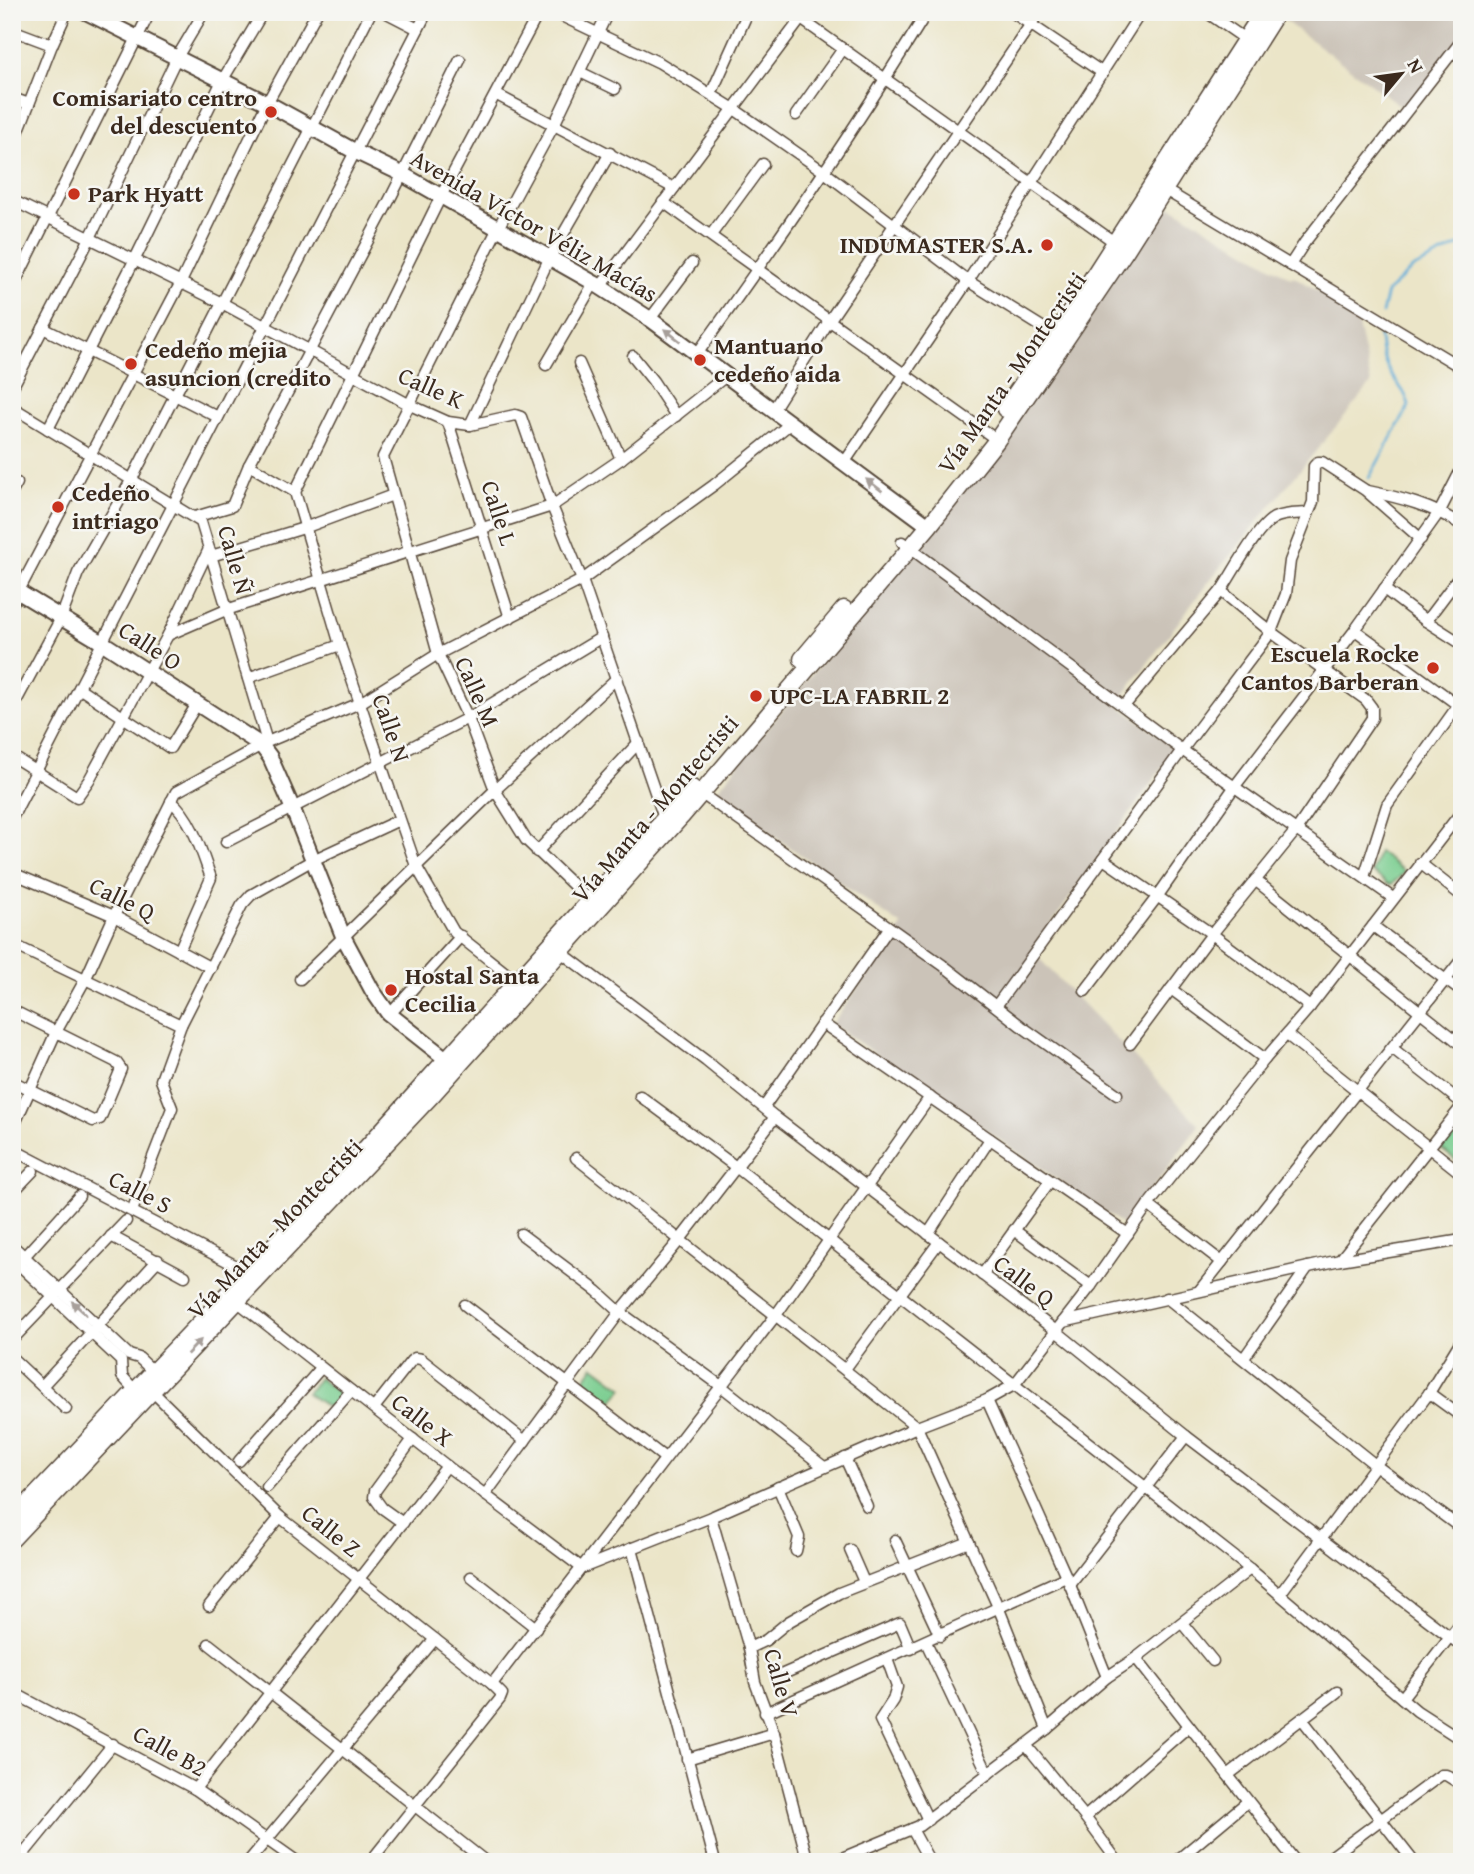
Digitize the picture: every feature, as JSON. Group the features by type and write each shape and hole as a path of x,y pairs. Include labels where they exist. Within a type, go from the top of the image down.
{"main road":[{"name":"Vía Manta - Montecristi","path":"12,1539 248,1272 452,1064 666,826 907,545 993,436 1060,339 1250,42 1264,12"},
{"name":"Vía Manta - Montecristi","path":"1250,42 1277,12"},
{"name":"Vía Manta - Montecristi","path":"12,1520 237,1302 382,1150 452,1064"}],"street":[{"path":"12,148 67,12"},
{"name":"Avenida Víctor Véliz Macías","path":"86,12 402,174 597,285 650,320 925,523"},
{"path":"12,289 150,12"},
{"path":"12,388 90,238 176,59 204,12"},
{"path":"48,429 135,260 222,81 263,12"},
{"path":"14,594 180,284 267,103 317,12"},
{"path":"12,709 61,618 78,573 176,395 371,12"},
{"path":"384,12 418,29"},
{"path":"12,818 176,505 218,417 427,12"},
{"path":"249,465 295,492 441,196 539,12"},
{"path":"553,12 660,63 711,94 823,171 968,281 1060,339"},
{"path":"410,405 498,228 554,125 608,12"},
{"path":"711,94 748,12"},
{"path":"696,354 759,268 927,12"},
{"path":"1012,12 1103,73"},
{"path":"773,410 829,321 1039,12"},
{"path":"844,463 968,281 1141,12"},
{"path":"1206,12 1250,42"},
{"path":"547,365 597,285 804,15 843,49 1121,246"},
{"path":"12,30 52,45"},
{"path":"1290,265 1462,40"},
{"path":"796,116 843,49"},
{"path":"195,517 232,506 249,465 460,60"},
{"path":"580,72 615,89"},
{"path":"497,95 674,188"},
{"path":"12,98 30,104"},
{"path":"470,425 550,257 610,153"},
{"path":"711,235 763,164"},
{"path":"1159,187 1462,368"},
{"name":"Calle K","path":"12,200 222,303 410,405 448,422 470,425 515,415 521,417 617,678 666,826"},
{"path":"663,202 993,436"},
{"path":"650,320 692,262"},
{"path":"43,328 218,417"},
{"path":"633,356 676,416"},
{"path":"579,363 621,459"},
{"path":"168,635 226,610 552,506 621,459 726,376"},
{"name":"Calle M","path":"410,405 383,457 438,654 468,718 495,790 526,840 594,904"},
{"name":"Calle Ñ","path":"12,407 176,505 195,517 204,527 264,743 343,936 372,990 390,1014 452,1064"},
{"name":"Calle L","path":"448,422 510,618"},
{"path":"12,1130 56,1032 86,978 176,792 264,743 360,703 438,654 582,580 714,485 791,424"},
{"path":"996,1006 1271,632 1286,594 1290,561 1312,502 1314,466 1322,462 1365,490 1420,539"},
{"path":"1085,990 1157,897 1235,786 1355,630 1440,511 1462,468"},
{"path":"1365,490 1406,499 1440,511 1462,525"},
{"name":"Calle N","path":"295,492 340,645 416,866 454,932 522,986"},
{"path":"12,756 77,797 89,780 210,553 304,528 393,495"},
{"path":"1124,706 1221,591 1264,526 1287,514 1308,513"},
{"path":"907,545 1182,750 1394,898"},
{"path":"1426,621 1462,573"},
{"path":"1384,589 1462,645"},
{"path":"1130,1044 1212,933 1297,829 1372,718 1372,708 1366,700 1271,632 1221,591"},
{"name":"Calle O","path":"14,594 103,643 197,704 264,743"},
{"path":"1355,630 1460,702 1387,805 1364,877"},
{"path":"226,842 468,718 602,637"},
{"path":"247,678 340,645"},
{"path":"300,979 495,790 617,678"},
{"path":"79,688 170,748 197,704"},
{"path":"537,852 639,743"},
{"path":"697,790 944,965 1117,1094"},
{"path":"171,801 179,807 189,824 211,878 179,951"},
{"path":"582,1568 711,1517 917,1427 987,1400 1014,1385 1091,1286 1148,1205 1310,1007 1462,811"},
{"path":"132,1210 172,1108 161,1080 181,1025 242,905 251,895 313,860 399,820"},
{"path":"1103,859 1212,933 1310,1007"},
{"path":"1420,863 1462,896"},
{"name":"Calle Q","path":"12,874 114,916 211,968"},
{"path":"1255,880 1462,1045"},
{"path":"1373,926 1462,992"},
{"path":"764,1107 889,928"},
{"path":"390,1014 461,936"},
{"path":"12,944 181,1025"},
{"name":"Calle Q","path":"555,948 706,1060 775,1117 1056,1331 1186,1436 1462,1646"},
{"path":"1199,1291 1462,959"},
{"path":"1171,989 1265,1059"},
{"path":"12,1010 120,1065 121,1069 100,1119 93,1121 12,1082"},
{"path":"822,1023 1128,1234"},
{"path":"1287,1035 1462,1174"},
{"path":"1339,1260 1462,1104 1392,1048"},
{"path":"640,1096 736,1167 1250,1569 1417,1711 1462,1740"},
{"path":"492,1684 776,1315 930,1097"},
{"path":"485,1495 620,1312 680,1241 775,1117"},
{"path":"928,1234 990,1139"},
{"name":"Calle S","path":"12,1149 248,1272"},
{"path":"576,1158 917,1427 999,1609 1047,1729"},
{"path":"12,1193 16,1182 33,1171"},
{"path":"982,1275 1050,1181"},
{"path":"17,1262 79,1196"},
{"path":"1148,1205 1222,1262"},
{"path":"12,1340 126,1221"},
{"path":"1014,1230 1091,1286"},
{"path":"522,1234 824,1467"},
{"path":"111,1236 186,1276"},
{"path":"1063,1322 1339,1260 1462,1240"},
{"path":"845,1369 939,1242"},
{"path":"12,1245 17,1262 57,1294 94,1329 121,1361 122,1376 148,1386"},
{"path":"43,1385 158,1260"},
{"path":"1244,1358 1308,1267"},
{"path":"1167,1298 1374,1464 1462,1529"},
{"name":"Calle X","path":"237,1302 582,1568"},
{"path":"465,1305 665,1458"},
{"path":"94,1329 129,1355 139,1358 148,1386"},
{"path":"1280,1594 1429,1393 1462,1339"},
{"path":"12,1357 66,1409"},
{"path":"374,1408 411,1361 415,1358 421,1359 525,1441"},
{"path":"239,1461 321,1368"},
{"name":"Calle Z","path":"148,1386 280,1517 500,1690 500,1699 416,1806"},
{"path":"267,1488 351,1391"},
{"path":"1429,1393 1462,1417"},
{"path":"987,1400 1068,1581 1107,1677"},
{"path":"765,1713 1068,1581 1186,1436"},
{"path":"403,1523 382,1508 374,1497 375,1491 413,1439"},
{"path":"845,1458 867,1506"},
{"path":"195,1788 447,1466"},
{"path":"778,1488 797,1532 796,1551"},
{"path":"209,1606 280,1517"},
{"name":"Calle V","path":"711,1517 749,1648 755,1682 774,1734 808,1862"},
{"path":"895,1540 940,1636"},
{"path":"749,1648 766,1640 802,1613 864,1582 969,1542"},
{"path":"632,1548 715,1862"},
{"path":"850,1550 864,1582"},
{"path":"832,1862 928,1820 1047,1729 1107,1677 1136,1658 1250,1569"},
{"path":"471,1577 536,1628"},
{"path":"1402,1698 1462,1621"},
{"path":"783,1674 900,1623 911,1648"},
{"path":"1182,1623 1213,1661"},
{"path":"248,1862 435,1639"},
{"path":"926,1642 988,1774"},
{"path":"209,1644 485,1861"},
{"path":"1136,1658 1296,1862"},
{"path":"887,1659 897,1687 893,1700 880,1720 928,1820"},
{"name":"Calle B2","path":"12,1692 195,1788 298,1862"},
{"path":"1228,1775 1337,1692"},
{"path":"1302,1719 1415,1862"},
{"path":"1085,1817 1189,1726"},
{"path":"687,1759 774,1734"},
{"path":"17,1862 113,1744"},
{"path":"1026,1745 1118,1862"},
{"path":"1324,1862 1441,1775 1446,1774 1462,1785"},
{"path":"1175,1862 1247,1802"},
{"path":"370,1862 416,1806"},
{"path":"912,1829 930,1862"}],"shaded area":[{"path":"1281,12 1462,12 1462,38 1405,109 1278,16"},
{"path":"1165,203 1291,278 1293,276 1336,301 1334,303 1356,316 1371,384 1213,576 1117,704 1176,748 1032,951 1199,1125 1125,1226 832,1024 902,926 714,794 918,544"}],"green space":[{"path":"1379,852 1405,872 1392,884 1372,872"},
{"path":"1462,1118 1462,1160 1459,1163 1439,1147"},
{"path":"594,1366 623,1388 611,1403 583,1381"},
{"path":"319,1378 342,1396 331,1410 307,1393"}],"waterway":[{"path":"1382,313 1387,292 1412,269 1462,244"},
{"path":"1369,478 1409,406 1405,394 1386,364 1380,327"}],"place":[{"name":"Comisariato centro del descuento","path":"271,112"},
{"name":"Park Hyatt","path":"74,194"},
{"name":"INDUMASTER S.A.","path":"1047,245"},
{"name":"Mantuano cedeño aida","path":"700,360"},
{"name":"Cedeño mejia asuncion (credito","path":"131,364"},
{"name":"Cedeño intriago","path":"58,507"},
{"name":"Escuela Rocke Cantos Barberan","path":"1433,668"},
{"name":"UPC-LA FABRIL 2","path":"756,696"},
{"name":"Hostal Santa Cecilia","path":"391,990"}]}
